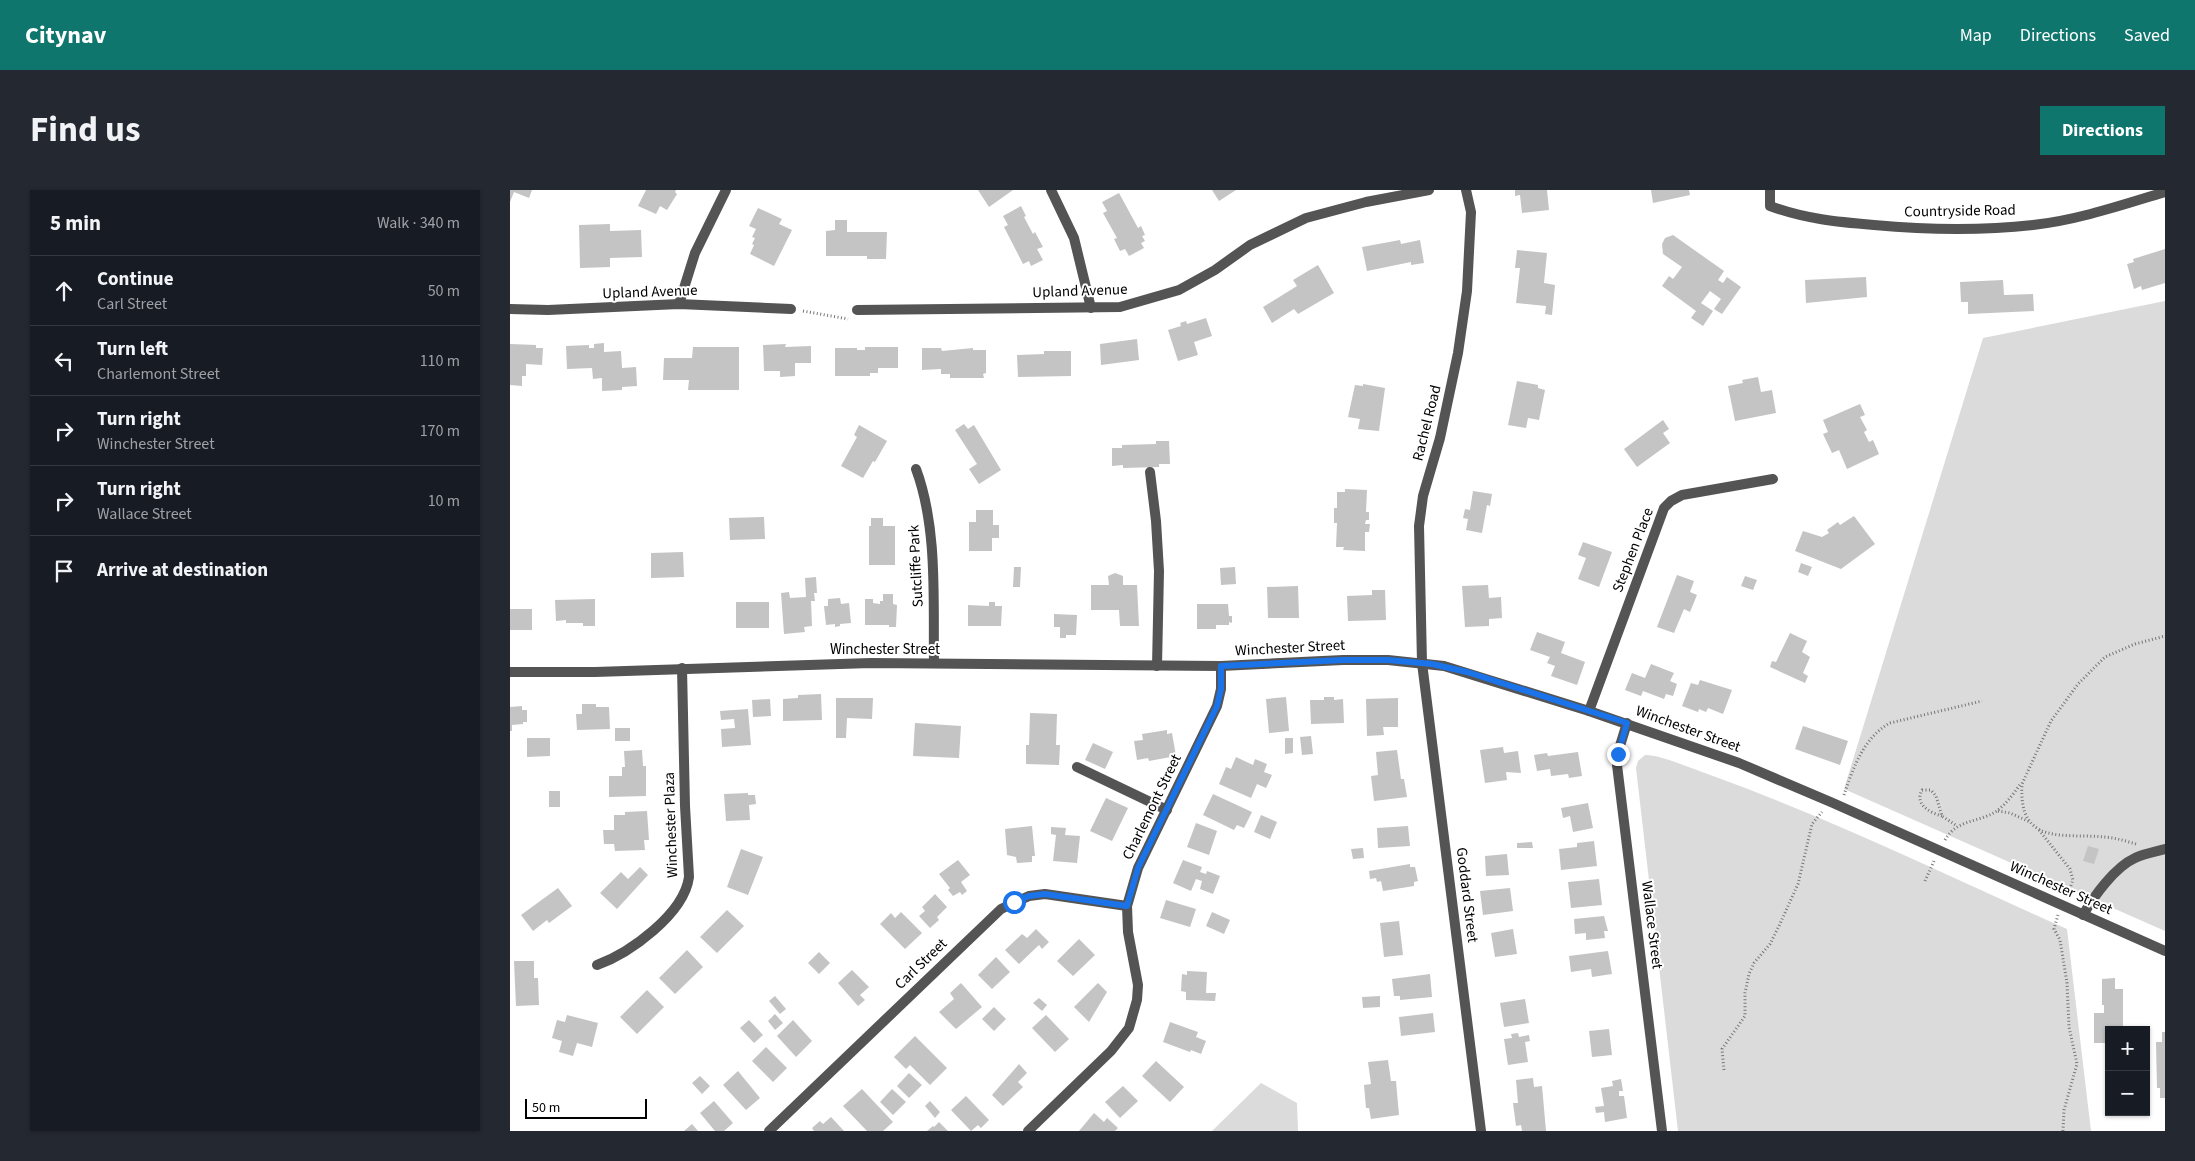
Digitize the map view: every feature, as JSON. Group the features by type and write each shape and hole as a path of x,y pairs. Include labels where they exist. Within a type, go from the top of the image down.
{"street":[{"path":"679,304 695,253 726,190"},
{"path":"1051,190 1074,238 1091,308"},
{"name":"Upland Avenue","path":"857,310 1120,307 1179,290 1215,270 1250,245 1306,218 1366,202 1429,190"},
{"name":"Rachel Road","path":"1422,663 1420,519 1427,481 1440,438 1449,397 1467,291 1471,212 1466,190"},
{"name":"Countryside Road","path":"1770,190 1770,206 1812,220 1905,228 1981,229 2034,225 2072,218 2109,210 2165,192"},
{"name":"Upland Avenue","path":"510,309 548,310 679,304 791,309"},
{"name":"Sutcliffe Park","path":"916,469 926,499 930,539 934,664"},
{"path":"1150,472 1156,521 1159,571 1157,666"},
{"name":"Stephen Place","path":"1589,711 1664,508 1671,501 1682,495 1774,479"},
{"name":"Winchester Street","path":"510,672 871,663 1157,666 1221,666 1344,660 1422,663 1467,672 1627,723 1707,751 1833,803 2165,951"},
{"name":"Goddard Street","path":"1422,663 1481,1131"},
{"name":"Charlemont Street","path":"1028,1131 1111,1051 1129,1028 1137,1000 1138,985 1128,932 1127,906 1133,880 1217,706 1221,689 1221,666"},
{"name":"Winchester Plaza","path":"597,965 615,959 640,943 680,901 688,886 690,877 685,806 682,668"},
{"name":"Wallace Street","path":"1627,723 1618,749 1617,765 1662,1131"},
{"path":"1077,767 1167,810"},
{"path":"2083,915 2097,893 2133,858 2165,849"},
{"name":"Carl Street","path":"769,1131 1001,909 1029,896 1045,894 1127,906"}],"path":[{"path":"791,309 847,320 857,310"},
{"path":"1925,881 1949,833 1957,826 1998,811 2024,778 2051,721 2078,684 2105,657 2135,644 2165,636"},
{"path":"1724,1070 1722,1048 1745,1016 1745,994 1751,968 1770,944 1795,892 1814,820 1844,795 1867,744 1880,729 1890,723 1982,701"},
{"path":"2024,778 2021,793 2031,823"},
{"path":"1942,816 1936,796 1930,790 1922,790 1920,799 1922,805 1934,814 1942,816 1957,826"},
{"path":"1998,811 2015,815 2031,823 2038,829 2072,874 2071,885 2054,929 2060,940 2067,983 2069,1027 2077,1064 2064,1110 2063,1131"},
{"path":"2038,829 2062,836 2106,837 2141,845"}],"shaded area":[{"path":"2165,301 2165,931 1844,789 1983,338"},
{"path":"1645,755 1679,763 1803,811 2067,929 2091,1131 1678,1131 1636,768 1638,761"},
{"path":"1261,1083 1297,1103 1298,1131 1212,1131"}],"building":[{"path":"510,190 532,190 529,198 514,192 510,202"},
{"path":"646,190 676,190 677,194 667,210 660,206 656,214 638,206"},
{"path":"978,190 1013,190 989,207"},
{"path":"1212,190 1236,190 1219,201"},
{"path":"1515,190 1547,190 1549,210 1522,213 1520,195 1515,196"},
{"path":"1651,190 1689,190 1690,195 1653,203"},
{"path":"1119,193 1138,228 1141,226 1145,235 1142,236 1145,241 1141,243 1144,248 1129,256 1125,249 1120,251 1114,239 1117,238 1103,213 1107,211 1102,202"},
{"path":"1021,206 1026,216 1024,217 1033,234 1035,232 1043,247 1037,249 1043,260 1031,266 1029,261 1023,264 1004,227 1008,225 1003,216"},
{"path":"758,208 782,219 779,224 792,230 774,266 750,254 755,238 752,237 756,229 749,226"},
{"path":"835,220 847,220 847,232 887,232 886,259 867,259 867,256 826,256 826,231 835,230"},
{"path":"610,224 610,231 641,230 642,257 610,258 610,267 580,268 579,225"},
{"path":"1673,235 1724,271 1718,280 1723,283 1727,277 1741,287 1722,314 1714,309 1721,299 1710,291 1701,303 1713,311 1703,326 1691,318 1696,311 1662,286 1669,276 1673,279 1682,267 1663,254 1662,244 1665,238"},
{"path":"1400,240 1401,244 1420,240 1424,263 1411,265 1411,262 1367,271 1362,247"},
{"path":"2165,249 2165,283 2142,290 2141,286 2134,289 2127,264 2134,262 2133,259"},
{"path":"1517,250 1547,253 1544,283 1555,285 1552,315 1545,314 1546,306 1516,303 1520,268 1515,268"},
{"path":"1318,265 1334,293 1298,314 1294,309 1272,323 1263,307 1297,286 1293,280"},
{"path":"1866,277 1867,297 1806,303 1805,280"},
{"path":"2003,280 2004,295 2033,294 2034,311 1968,314 1968,302 1961,302 1960,282"},
{"path":"1206,318 1212,336 1194,342 1198,355 1178,361 1168,330 1181,326 1180,323 1186,321 1187,324"},
{"path":"1137,339 1139,360 1101,365 1100,344"},
{"path":"604,343 604,352 621,351 622,368 636,367 637,386 622,387 622,390 602,391 602,378 593,379 592,368 567,369 566,346 589,345 589,348 594,348 594,344"},
{"path":"510,344 536,345 536,348 543,348 542,365 526,364 526,376 522,376 522,386 510,385"},
{"path":"786,344 785,347 811,346 811,363 795,363 795,376 780,377 780,371 764,371 763,345"},
{"path":"693,347 739,347 739,390 688,390 689,380 663,380 664,358 692,358"},
{"path":"865,347 898,347 898,368 878,368 878,373 870,373 870,376 835,376 835,348 865,350"},
{"path":"922,348 941,348 942,351 973,348 973,350 986,350 986,373 983,374 984,378 950,378 950,374 941,374 941,369 922,370"},
{"path":"1044,351 1071,351 1071,376 1018,377 1017,355 1044,354"},
{"path":"1758,377 1761,392 1772,390 1776,413 1735,421 1728,386 1743,383 1742,380"},
{"path":"1517,381 1538,385 1538,388 1545,390 1539,420 1528,418 1526,428 1508,425"},
{"path":"1363,384 1385,388 1379,431 1358,429 1360,419 1348,417 1355,385 1363,386"},
{"path":"1860,404 1865,415 1860,417 1867,430 1864,432 1869,442 1873,440 1879,454 1847,469 1839,450 1832,453 1823,434 1828,432 1823,420"},
{"path":"1663,420 1669,429 1663,433 1670,443 1637,467 1624,449"},
{"path":"964,424 968,429 974,425 1001,470 979,484 969,469 977,464 955,430"},
{"path":"859,425 887,441 863,478 841,466 857,437 854,435"},
{"path":"1156,441 1169,441 1170,464 1159,464 1159,467 1123,468 1123,465 1112,466 1112,448 1122,448 1122,445 1156,444"},
{"path":"1345,489 1367,490 1366,512 1369,512 1369,520 1366,520 1365,524 1370,524 1369,532 1365,532 1365,551 1343,550 1344,547 1336,547 1337,523 1334,523 1334,508 1337,508 1337,492 1345,492"},
{"path":"1473,491 1492,494 1490,506 1487,505 1482,533 1466,530 1468,519 1463,518 1465,509 1470,510"},
{"path":"976,510 993,510 993,525 999,525 999,538 992,538 992,551 969,551 969,522 976,522"},
{"path":"1854,516 1875,544 1841,569 1795,551 1803,531 1822,537 1829,533 1827,530 1838,522 1840,525"},
{"path":"764,517 765,539 730,540 729,518"},
{"path":"871,518 883,518 883,526 895,526 895,565 869,565 869,526 871,526"},
{"path":"1583,542 1612,552 1599,587 1578,579 1586,558 1578,555"},
{"path":"683,552 684,577 651,578 651,553"},
{"path":"1801,563 1812,567 1808,576 1798,572"},
{"path":"1014,567 1021,567 1020,587 1013,587"},
{"path":"1235,567 1236,584 1221,585 1220,568"},
{"path":"1115,573 1123,576 1123,585 1137,585 1139,626 1120,626 1119,610 1091,610 1091,585 1109,585 1108,576"},
{"path":"1677,575 1694,581 1690,592 1697,595 1690,612 1684,609 1674,633 1657,627"},
{"path":"1745,576 1757,580 1753,590 1741,586"},
{"path":"816,577 817,593 814,593 815,601 811,601 812,626 804,627 805,632 784,634 781,593 789,592 790,598 806,597 805,578"},
{"path":"1488,585 1489,598 1501,597 1502,618 1489,619 1489,626 1465,627 1462,586"},
{"path":"1298,586 1299,618 1268,618 1267,587"},
{"path":"1372,590 1385,590 1386,620 1348,621 1347,596 1372,595"},
{"path":"883,594 893,594 893,604 897,605 896,627 889,627 889,625 865,625 865,599 873,599 873,603 880,604 880,601 883,601"},
{"path":"840,598 841,604 849,603 851,623 840,624 840,626 835,627 835,624 826,625 824,606 828,606 828,599"},
{"path":"595,599 595,626 583,626 583,623 566,623 566,620 556,621 555,600"},
{"path":"736,602 769,602 769,628 736,628"},
{"path":"989,602 995,602 995,606 1002,606 1001,626 968,626 968,605 989,606"},
{"path":"1197,604 1228,604 1232,623 1229,622 1229,625 1216,625 1216,629 1197,629"},
{"path":"510,609 532,609 532,630 510,630"},
{"path":"1054,614 1077,615 1076,635 1066,635 1066,638 1060,638 1060,627 1054,627"},
{"path":"1537,632 1565,642 1561,653 1585,662 1577,685 1551,676 1555,666 1547,663 1550,657 1530,650"},
{"path":"1790,633 1807,641 1802,652 1810,657 1803,673 1808,676 1805,683 1770,667 1772,661 1776,662"},
{"path":"1651,664 1674,673 1670,681 1677,684 1673,696 1666,694 1664,699 1643,691 1641,696 1625,690 1632,673 1645,678"},
{"path":"1700,680 1732,690 1723,714 1708,708 1706,712 1699,709 1698,712 1682,706 1691,683 1698,685"},
{"path":"821,694 822,720 783,721 783,699 798,698 798,695"},
{"path":"1286,697 1289,731 1269,733 1266,699"},
{"path":"1324,697 1334,697 1334,700 1343,699 1344,723 1311,724 1310,700 1324,700"},
{"path":"836,698 873,698 872,719 847,718 846,738 836,738"},
{"path":"1398,698 1398,727 1383,727 1384,735 1367,736 1366,699"},
{"path":"770,699 771,716 753,717 752,700"},
{"path":"582,704 596,704 596,707 609,707 610,729 577,730 576,714 582,714"},
{"path":"522,706 522,710 527,710 527,722 512,725 512,731 510,731 510,707"},
{"path":"748,709 751,745 722,747 721,729 735,728 734,719 721,720 720,711"},
{"path":"1030,713 1057,714 1056,745 1060,745 1059,765 1026,764 1026,745 1029,745"},
{"path":"915,723 961,726 959,758 913,756"},
{"path":"1803,726 1848,741 1840,765 1795,749"},
{"path":"615,728 630,728 630,741 615,741"},
{"path":"1167,730 1167,734 1172,733 1176,756 1149,761 1148,758 1137,760 1134,741 1143,740 1142,734"},
{"path":"1311,736 1313,754 1302,755 1300,737"},
{"path":"527,738 550,738 550,756 527,757"},
{"path":"1285,738 1293,738 1293,753 1285,754"},
{"path":"1093,743 1113,752 1105,769 1085,760"},
{"path":"1503,747 1504,753 1518,751 1521,773 1506,772 1507,780 1485,783 1480,750"},
{"path":"642,750 643,766 646,766 646,796 609,797 609,776 622,776 622,767 625,767 624,751"},
{"path":"1397,750 1401,779 1404,779 1407,797 1374,801 1371,776 1378,775 1376,752"},
{"path":"1578,752 1582,776 1569,778 1568,774 1551,776 1550,769 1537,771 1534,755 1547,753 1548,756"},
{"path":"1236,757 1253,765 1255,759 1267,764 1264,772 1272,775 1266,788 1257,784 1251,798 1219,784 1226,767 1231,769"},
{"path":"549,791 560,791 560,807 549,807"},
{"path":"748,793 748,795 755,795 756,804 749,805 750,820 726,821 724,794"},
{"path":"1213,794 1252,812 1244,828 1237,825 1234,830 1203,815"},
{"path":"1106,798 1128,808 1112,841 1090,831"},
{"path":"1588,803 1593,828 1573,832 1570,816 1563,818 1561,808"},
{"path":"647,811 649,840 644,840 645,850 615,851 614,844 604,844 603,830 614,830 614,815 625,815 625,812"},
{"path":"1261,815 1277,822 1270,839 1254,832"},
{"path":"1196,823 1217,831 1209,855 1187,847"},
{"path":"1032,826 1035,856 1032,856 1032,862 1017,863 1016,857 1007,855 1005,829"},
{"path":"1408,826 1410,846 1378,848 1377,828"},
{"path":"1051,827 1066,828 1065,835 1080,836 1077,863 1053,861 1056,835 1051,834"},
{"path":"1594,841 1597,866 1561,870 1559,849 1577,847 1577,843"},
{"path":"1532,842 1533,848 1517,848 1517,843"},
{"path":"2088,846 2099,849 2094,864 2083,861"},
{"path":"1363,848 1364,858 1353,859 1351,849"},
{"path":"741,849 763,857 748,895 727,887"},
{"path":"1507,854 1509,875 1486,876 1485,856"},
{"path":"958,860 970,875 961,882 967,891 962,895 960,892 953,896 948,890 950,888 939,874"},
{"path":"1183,860 1202,867 1200,872 1206,874 1207,871 1220,876 1213,894 1200,889 1202,881 1196,879 1191,891 1173,883"},
{"path":"1410,864 1410,867 1415,867 1418,881 1414,882 1414,886 1383,891 1381,881 1377,882 1376,878 1370,879 1369,871"},
{"path":"640,867 648,875 617,909 600,893 621,872 628,879"},
{"path":"1599,879 1602,905 1571,908 1568,882"},
{"path":"558,888 572,906 549,923 547,920 533,931 521,915"},
{"path":"1510,888 1513,911 1483,915 1480,891"},
{"path":"935,894 947,907 937,917 939,920 930,928 919,916 925,911 922,907"},
{"path":"1166,900 1196,909 1190,927 1160,918"},
{"path":"727,910 744,926 717,953 700,937"},
{"path":"901,912 922,933 905,949 880,924 891,913 895,918"},
{"path":"1212,912 1230,920 1224,934 1206,926"},
{"path":"1604,916 1608,931 1604,931 1605,938 1586,940 1586,933 1575,934 1574,919"},
{"path":"1399,921 1403,955 1384,957 1380,923"},
{"path":"1036,929 1049,942 1042,949 1039,945 1019,964 1005,950 1022,934 1027,938"},
{"path":"1513,929 1517,954 1495,957 1491,933"},
{"path":"1079,939 1095,955 1073,976 1057,961"},
{"path":"687,950 703,967 675,994 659,978"},
{"path":"1608,951 1612,974 1592,977 1591,969 1571,972 1569,956"},
{"path":"819,952 830,963 819,974 808,963"},
{"path":"996,957 1010,972 992,989 978,975"},
{"path":"514,961 534,961 534,978 538,978 539,1005 516,1006"},
{"path":"852,970 869,987 860,995 865,1000 858,1006 838,983"},
{"path":"1187,971 1207,972 1206,993 1216,993 1215,1001 1186,1000 1186,992 1181,991 1182,974 1187,975"},
{"path":"1430,974 1432,997 1400,1000 1400,996 1394,996 1392,979"},
{"path":"2115,978 2115,989 2123,989 2123,1026 2105,1026 2105,1043 2094,1043 2094,1013 2104,1013 2104,1005 2102,1005 2102,979"},
{"path":"961,983 982,1007 956,1029 939,1012 954,999 950,993"},
{"path":"1098,983 1107,992 1089,1022 1074,1007"},
{"path":"647,990 664,1007 637,1034 620,1017"},
{"path":"775,996 786,1009 780,1014 769,1001"},
{"path":"1380,996 1380,1007 1363,1008 1362,997"},
{"path":"1039,998 1047,1005 1042,1011 1033,1003"},
{"path":"1525,999 1529,1023 1504,1027 1500,1003"},
{"path":"994,1007 1006,1019 994,1031 982,1019"},
{"path":"1433,1013 1435,1032 1401,1036 1399,1017"},
{"path":"775,1014 783,1023 775,1030 768,1021"},
{"path":"567,1015 598,1023 592,1047 577,1043 573,1056 559,1052 562,1041 552,1038 557,1020 565,1022"},
{"path":"1046,1015 1069,1039 1055,1052 1032,1028"},
{"path":"749,1020 763,1035 754,1043 740,1028"},
{"path":"793,1020 812,1041 796,1057 777,1036"},
{"path":"1170,1022 1198,1032 1196,1037 1206,1041 1201,1054 1163,1042"},
{"path":"1609,1029 1612,1055 1592,1057 1589,1031"},
{"path":"2162,1032 2165,1032 2165,1098 2160,1098 2160,1088 2157,1088 2156,1042 2162,1042"},
{"path":"1518,1033 1519,1037 1529,1035 1530,1041 1525,1042 1528,1062 1508,1065 1504,1039 1512,1038 1511,1034"},
{"path":"915,1036 947,1068 930,1085 910,1065 906,1069 894,1057"},
{"path":"766,1047 787,1068 773,1082 752,1061"},
{"path":"1388,1060 1391,1081 1396,1081 1399,1115 1371,1119 1369,1108 1366,1108 1364,1085 1371,1084 1368,1062"},
{"path":"1156,1061 1184,1087 1170,1102 1142,1076"},
{"path":"1019,1064 1027,1073 1018,1082 1023,1087 1003,1106 992,1095"},
{"path":"738,1071 760,1098 746,1110 723,1085"},
{"path":"909,1073 922,1085 909,1098 897,1086"},
{"path":"700,1076 710,1086 702,1094 692,1083"},
{"path":"1533,1078 1534,1087 1542,1086 1546,1131 1522,1131 1521,1125 1516,1126 1513,1103 1518,1103 1516,1080"},
{"path":"1621,1079 1623,1091 1619,1091 1619,1096 1624,1096 1627,1118 1605,1122 1604,1112 1596,1113 1595,1107 1604,1106 1601,1088 1613,1086 1612,1081"},
{"path":"1123,1086 1138,1101 1120,1118 1105,1102"},
{"path":"862,1089 893,1122 883,1131 867,1131 843,1106"},
{"path":"892,1089 906,1102 893,1115 880,1102"},
{"path":"966,1096 989,1120 981,1128 978,1125 971,1131 951,1110"},
{"path":"714,1101 733,1123 724,1131 715,1131 700,1113"},
{"path":"930,1101 940,1112 935,1118 925,1106"},
{"path":"1094,1113 1104,1122 1107,1118 1118,1128 1115,1131 1079,1131"},
{"path":"831,1117 844,1131 814,1131 812,1128 820,1121 823,1124"},
{"path":"939,1122 948,1131 927,1131 934,1127"},
{"path":"692,1124 698,1131 684,1131"}],"route":[{"path":"1014,902 1029,896 1045,894 1127,906 1129,893 1138,868 1217,706 1221,689 1221,666 1344,660 1388,660 1444,666 1627,723 1618,754"}]}
